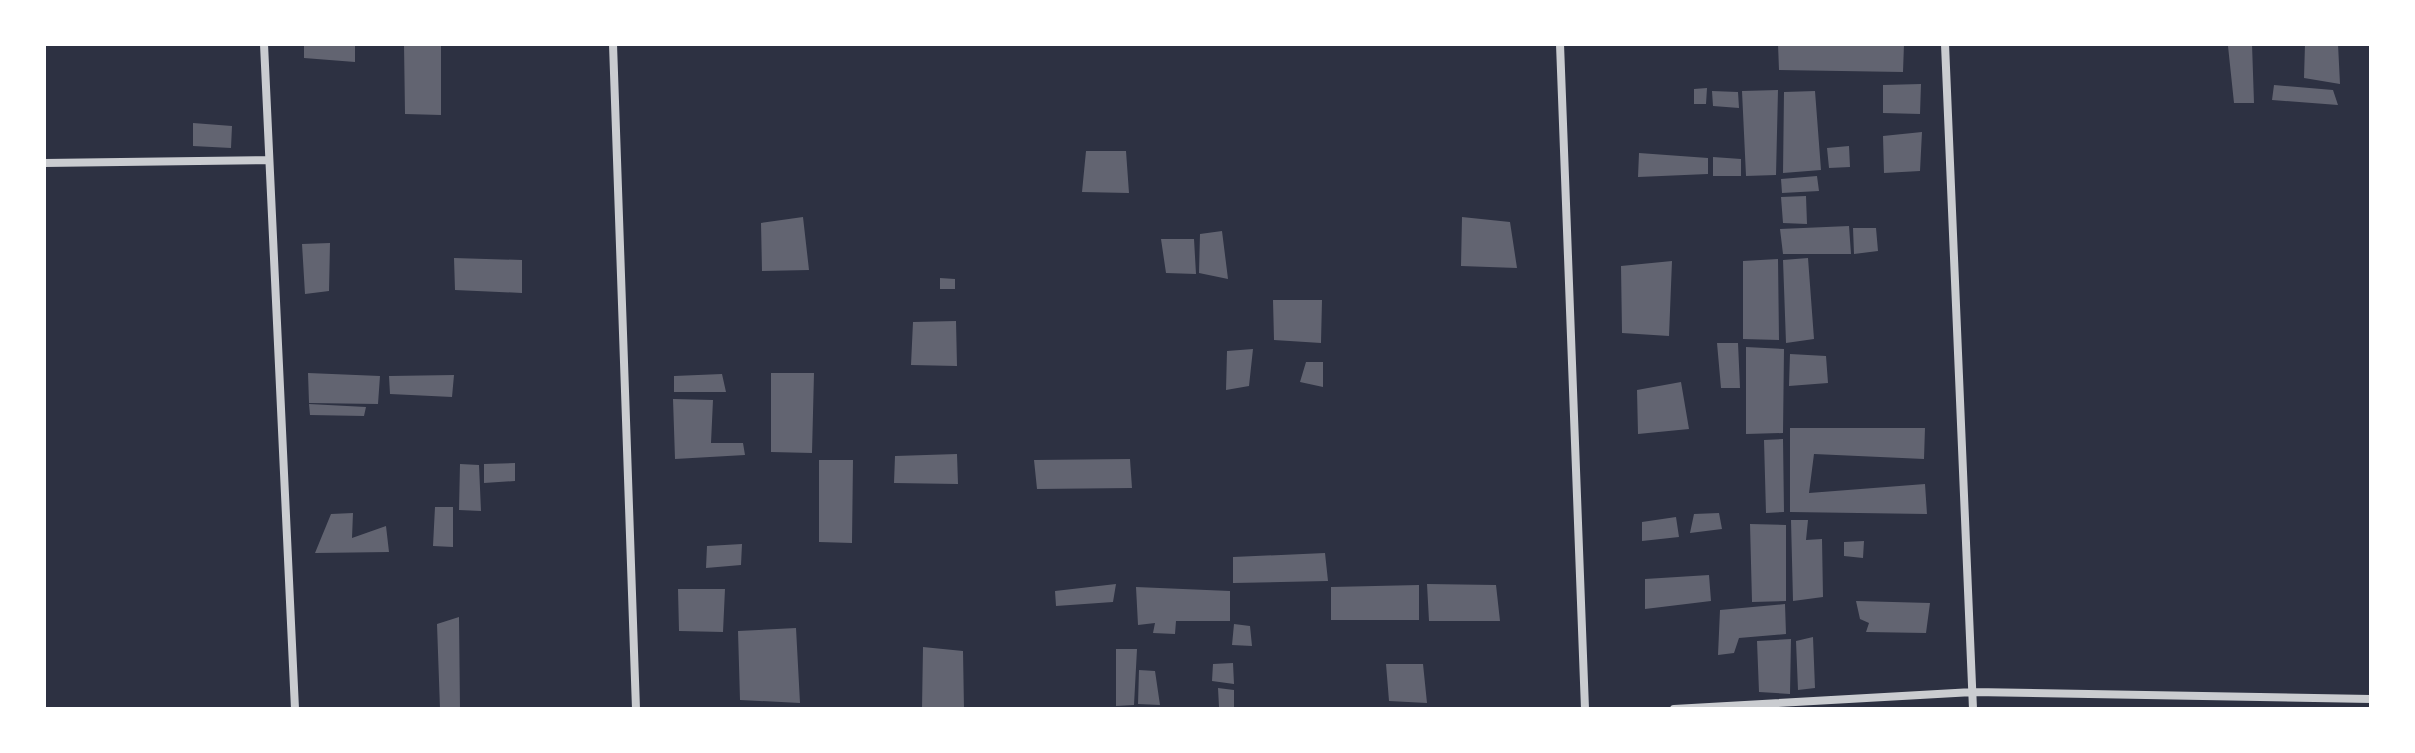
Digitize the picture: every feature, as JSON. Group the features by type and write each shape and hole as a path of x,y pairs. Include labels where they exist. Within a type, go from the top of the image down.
{"street":[{"path":"264,44 295,709"},
{"path":"613,44 636,709"},
{"path":"1560,44 1585,709"},
{"path":"1945,44 1973,709"},
{"path":"44,163 269,160"},
{"path":"1674,709 1973,692 2371,699"}],"building":[{"path":"304,44 355,44 355,62 304,58"},
{"path":"404,44 441,44 441,115 405,114"},
{"path":"1778,44 1904,44 1903,72 1779,70"},
{"path":"2252,44 2254,103 2234,103 2228,46"},
{"path":"2305,44 2338,44 2340,84 2304,78"},
{"path":"1921,84 1920,114 1883,113 1883,85"},
{"path":"2274,85 2333,90 2338,105 2272,100"},
{"path":"1707,88 1706,104 1694,104 1694,89"},
{"path":"1778,90 1776,175 1746,176 1742,91"},
{"path":"1712,91 1738,92 1739,108 1713,106"},
{"path":"1815,91 1821,170 1783,173 1784,92"},
{"path":"193,123 232,126 231,148 193,146"},
{"path":"1922,132 1920,171 1884,173 1883,136"},
{"path":"1849,146 1850,167 1829,168 1827,148"},
{"path":"1086,151 1126,151 1129,193 1082,192"},
{"path":"1639,153 1708,158 1708,174 1638,177"},
{"path":"1713,157 1741,159 1741,176 1713,176"},
{"path":"1817,176 1819,191 1782,193 1781,179"},
{"path":"1806,196 1807,224 1783,223 1781,197"},
{"path":"803,217 809,270 762,271 761,223"},
{"path":"1462,217 1510,222 1517,268 1461,266"},
{"path":"1849,226 1851,254 1783,254 1780,229"},
{"path":"1853,228 1876,228 1878,251 1854,254"},
{"path":"1222,231 1228,279 1199,273 1200,234"},
{"path":"1161,239 1194,239 1196,274 1166,273"},
{"path":"330,243 329,291 305,294 302,244"},
{"path":"454,258 522,260 522,293 455,290"},
{"path":"1808,258 1814,339 1786,343 1783,260"},
{"path":"1778,259 1779,340 1743,339 1743,261"},
{"path":"1672,261 1669,336 1622,333 1621,266"},
{"path":"940,278 955,279 955,289 940,289"},
{"path":"1273,300 1322,300 1321,343 1274,340"},
{"path":"956,321 957,366 911,365 913,322"},
{"path":"1717,343 1738,343 1740,388 1721,388"},
{"path":"1746,347 1784,349 1783,433 1746,434"},
{"path":"1253,349 1249,386 1226,390 1227,351"},
{"path":"1790,354 1826,356 1828,383 1789,386"},
{"path":"1306,362 1323,362 1323,387 1300,382"},
{"path":"308,373 380,376 378,404 309,403"},
{"path":"771,373 814,373 812,453 771,452"},
{"path":"722,374 726,392 674,392 674,376"},
{"path":"454,375 452,397 390,394 389,376"},
{"path":"1681,382 1689,429 1638,434 1637,390"},
{"path":"673,399 713,400 711,443 743,443 745,455 675,459"},
{"path":"309,404 366,407 364,416 310,415"},
{"path":"1790,428 1925,428 1924,459 1814,454 1809,493 1925,484 1927,514 1790,512"},
{"path":"1783,439 1784,512 1766,513 1764,440"},
{"path":"957,454 958,484 894,483 895,456"},
{"path":"1130,459 1132,488 1037,489 1034,460"},
{"path":"819,460 853,460 852,543 819,542"},
{"path":"515,463 515,481 484,483 484,464"},
{"path":"460,464 479,465 481,511 459,510"},
{"path":"435,507 453,507 453,547 433,546"},
{"path":"353,513 352,538 386,526 389,552 315,553 331,514"},
{"path":"1719,513 1722,529 1690,533 1694,514"},
{"path":"1676,517 1679,537 1642,541 1642,522"},
{"path":"1791,520 1808,520 1806,540 1822,539 1823,597 1793,601"},
{"path":"1750,524 1786,525 1786,601 1752,602"},
{"path":"1864,541 1863,558 1844,556 1844,542"},
{"path":"742,544 741,565 706,568 707,546"},
{"path":"1325,553 1328,581 1233,583 1233,557"},
{"path":"1709,575 1711,601 1645,609 1645,579"},
{"path":"1116,584 1113,602 1056,606 1055,591"},
{"path":"1427,584 1496,585 1500,621 1429,621"},
{"path":"1419,585 1419,620 1331,620 1331,587"},
{"path":"1136,587 1230,591 1230,621 1176,621 1175,634 1153,633 1155,623 1138,625"},
{"path":"678,589 725,589 723,632 679,631"},
{"path":"1856,601 1930,603 1926,633 1866,632 1869,623 1860,619"},
{"path":"1785,604 1786,634 1739,638 1734,653 1718,655 1720,610"},
{"path":"459,617 460,709 440,709 437,624"},
{"path":"1234,624 1250,626 1252,646 1232,645"},
{"path":"796,628 800,703 740,700 738,631"},
{"path":"1813,637 1815,688 1798,690 1796,641"},
{"path":"1791,639 1790,694 1759,692 1757,641"},
{"path":"923,647 963,651 964,709 922,709"},
{"path":"1116,649 1137,649 1134,705 1116,706"},
{"path":"1233,663 1234,684 1212,681 1213,664"},
{"path":"1386,664 1423,664 1427,703 1389,701"},
{"path":"1139,670 1155,671 1160,705 1138,704"},
{"path":"1218,688 1234,690 1234,708 1219,707"}]}
